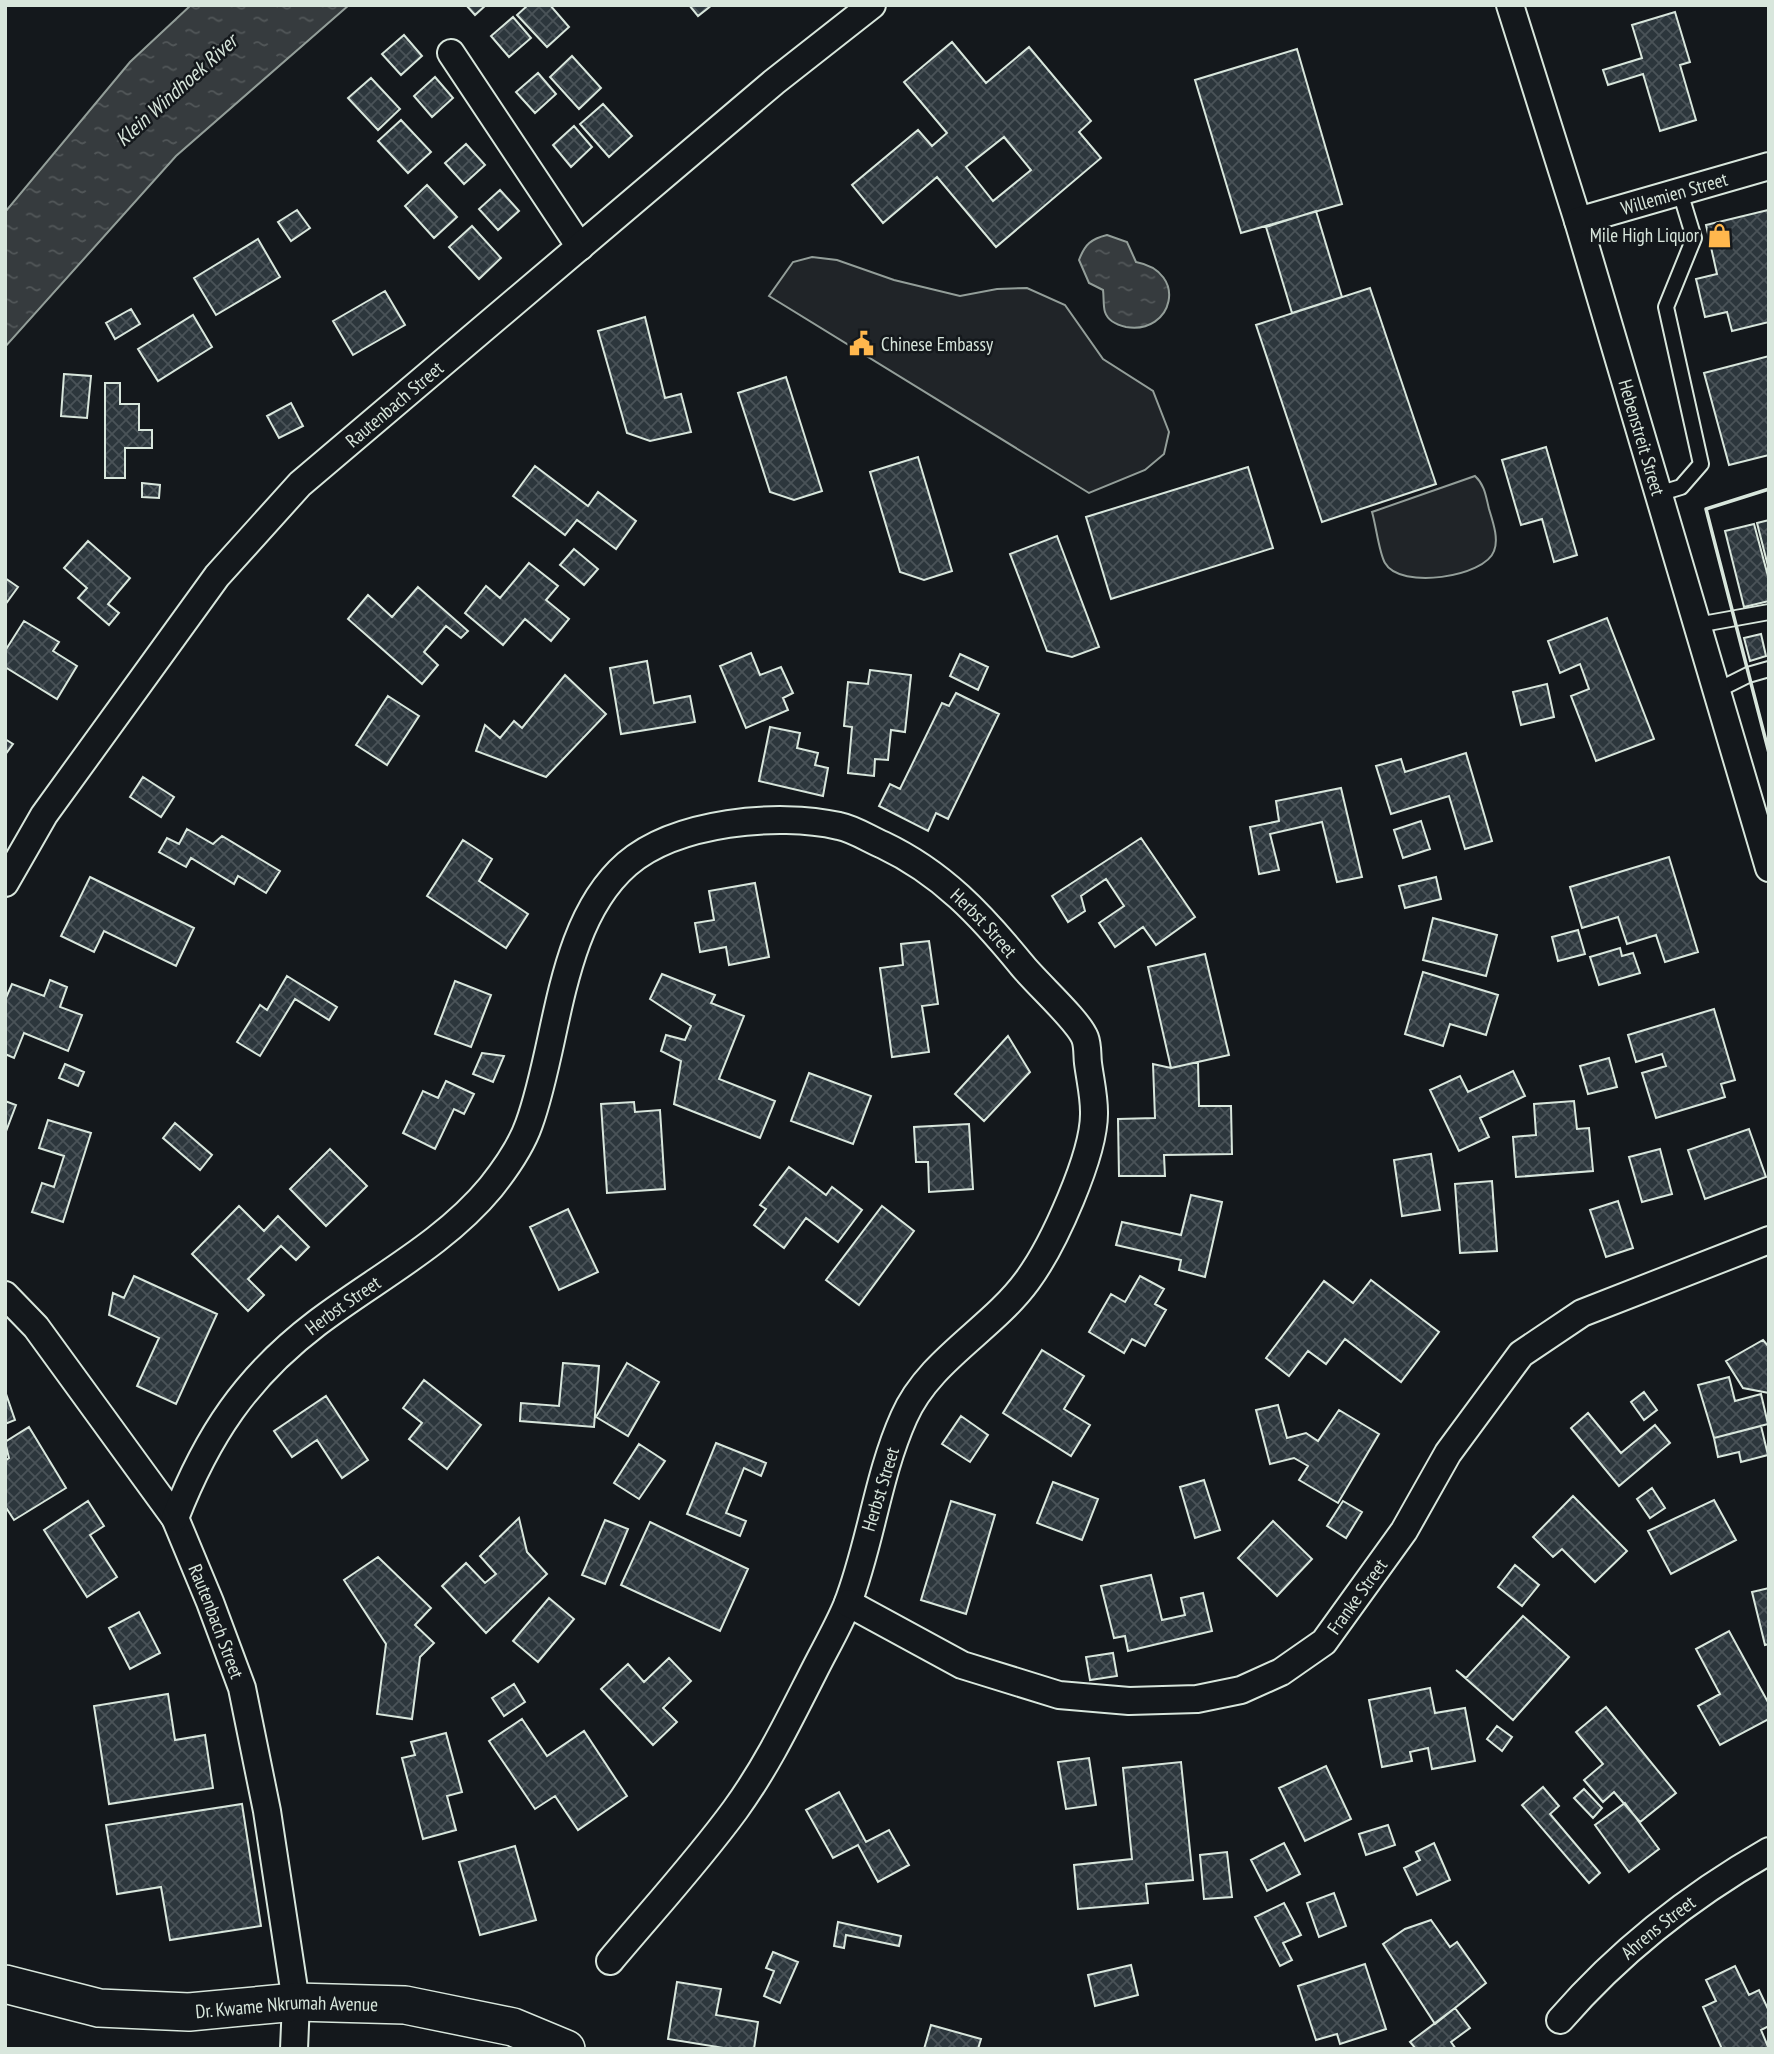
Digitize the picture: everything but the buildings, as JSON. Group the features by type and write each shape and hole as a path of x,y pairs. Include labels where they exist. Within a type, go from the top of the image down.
{"street":[{"name":"Rautenbach Street","path":"5,883 44,815 217,576 300,484 774,82 872,5"},
{"name":"Hebenstreit Street","path":"1510,5 1578,221 1716,691 1760,811 1769,869"},
{"path":"452,53 580,247"},
{"name":"Willemien Street","path":"1578,221 1769,166"},
{"name":"Herbst Street","path":"175,1518 193,1473 221,1421 268,1366 316,1323 400,1267 481,1199 505,1170 527,1129 550,1051 566,977 595,899 626,865 656,843 690,830 722,825 810,822 843,826 904,855 950,885 990,925 1085,1036 1095,1117 1074,1192 1028,1280 982,1329 939,1367 906,1410 883,1472 848,1603 781,1738 735,1810 610,1961"},
{"name":"Franke Street","path":"848,1603 962,1665 1059,1695 1129,1701 1197,1699 1241,1690 1281,1672 1324,1642 1404,1531 1448,1453 1521,1354 1582,1313 1769,1240"},
{"name":"Rautenbach Street","path":"5,1295 36,1327 175,1518 242,1688 267,1811 296,2002 294,2049"},
{"name":"Ahrens Street","path":"1560,2020 1599,1975 1641,1939 1722,1878 1769,1851"},
{"name":"Dr. Kwame Nkrumah Avenue","path":"5,1984 38,1995 99,2008 189,2012 296,2002 405,2005 513,2027 566,2049"}],"lane":[{"path":"1658,494 1681,487 1701,464 1666,307 1694,239 1680,192"},
{"path":"1697,625 1769,612"},
{"path":"1716,691 1748,675 1769,669"}],"shaded area":[{"path":"812,257 837,260 894,280 960,296 997,289 1027,288 1065,305 1103,359 1153,391 1169,432 1164,454 1145,470 1089,493 769,296 793,262"},
{"path":"1475,476 1485,491 1495,530 1494,551 1487,560 1460,573 1424,578 1394,571 1385,563 1372,512"}],"water":[{"name":"Klein Windhoek River","path":"191,5 349,5 176,156 5,347 5,212 130,62"},
{"path":"1107,235 1127,242 1136,262 1153,268 1163,278 1169,289 1168,301 1164,313 1155,322 1142,327 1126,327 1113,322 1106,315 1103,290 1089,283 1079,260 1089,243"}],"wall":[{"path":"1769,489 1706,509 1769,753"}],"place":[{"name":"Mile High Liquor","path":"1719,235"},
{"name":"Chinese Embassy","path":"861,344"}]}
